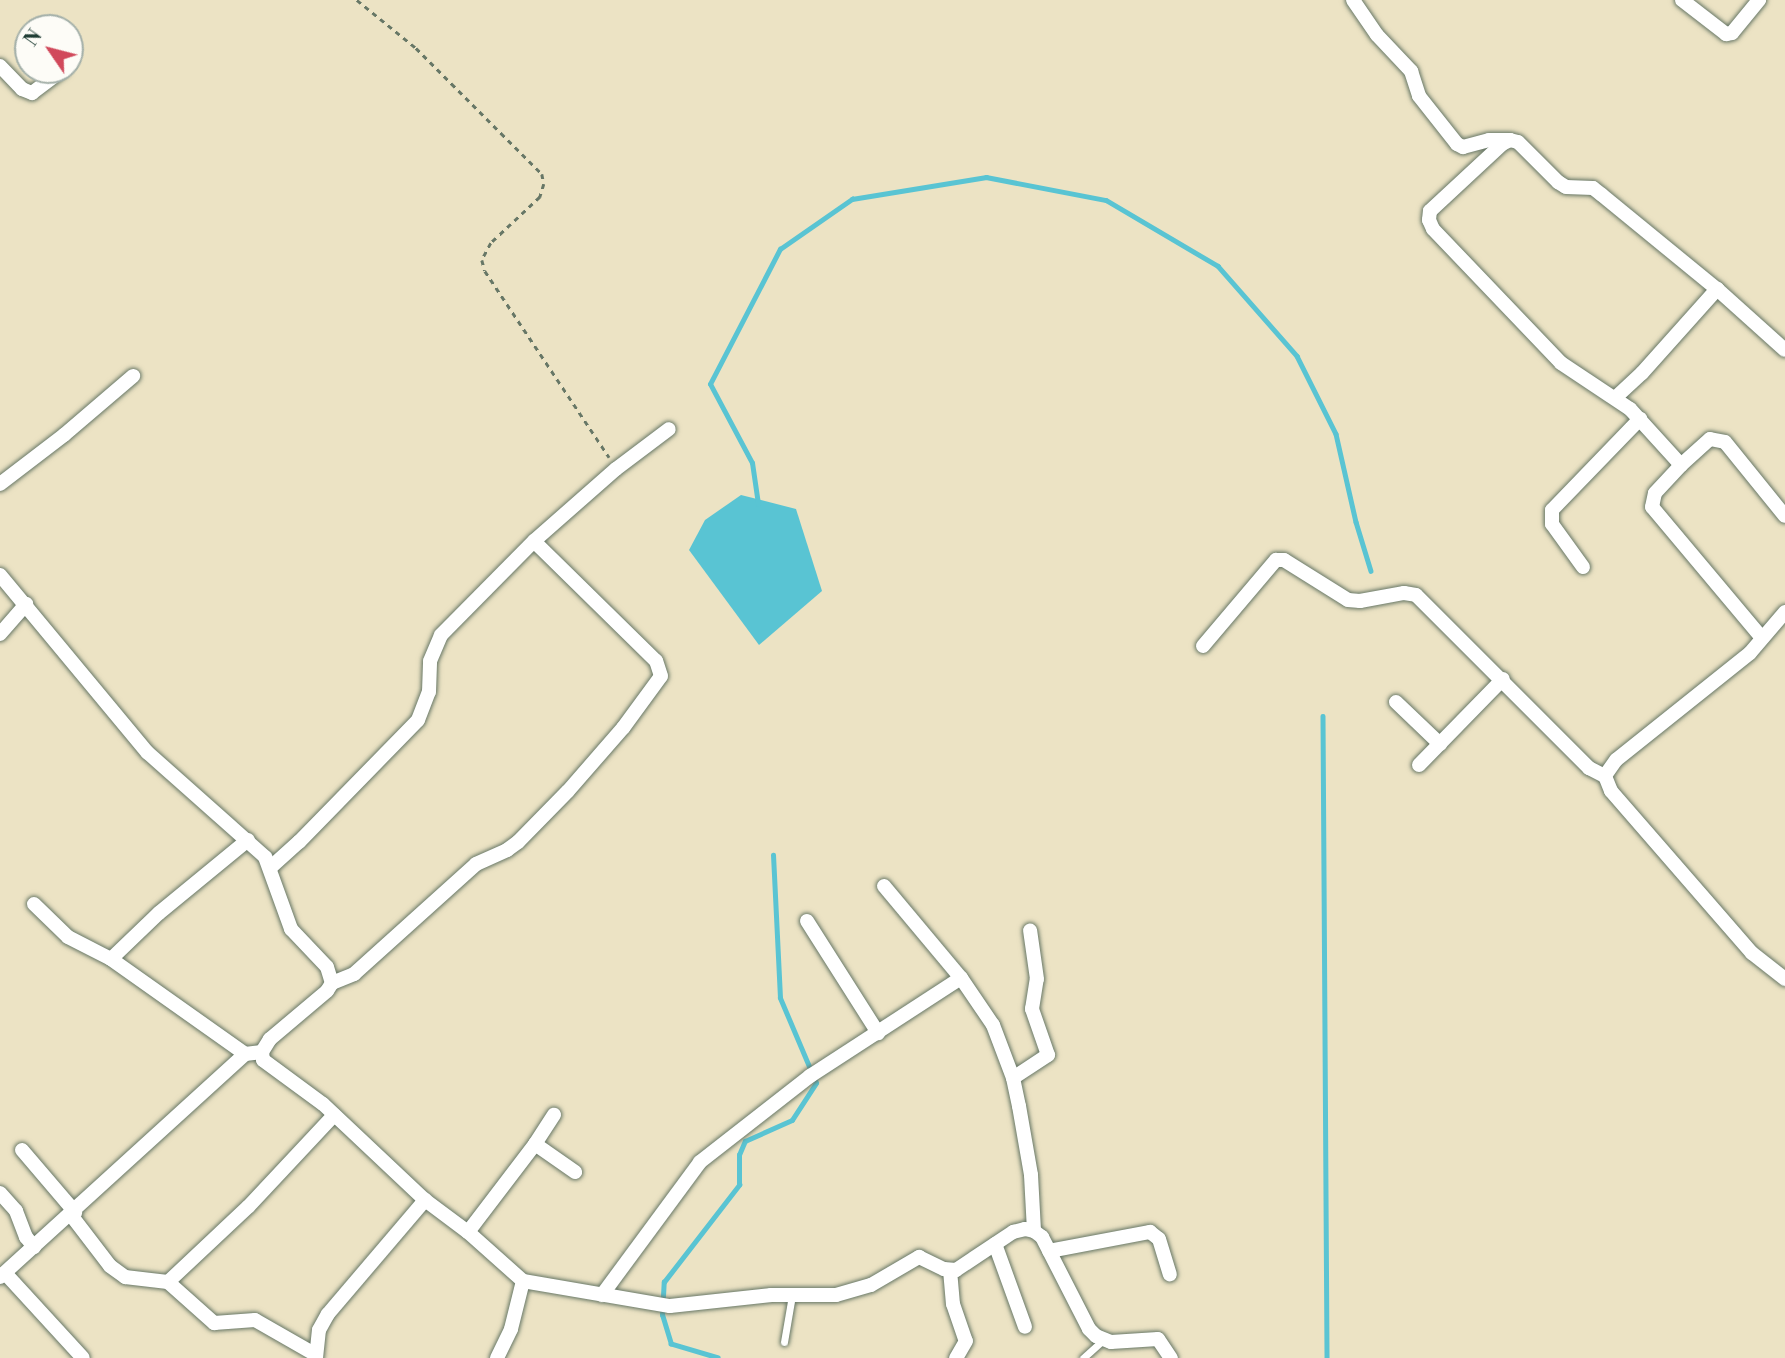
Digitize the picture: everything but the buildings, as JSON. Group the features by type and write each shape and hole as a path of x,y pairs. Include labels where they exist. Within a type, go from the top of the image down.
{"street":[{"path":"1353,0 1377,35 1411,71 1419,96 1457,144 1463,147 1489,140 1510,140 1525,148 1566,187 1593,188 1717,289 1785,350"},
{"path":"1682,0 1726,34 1732,33 1759,0"},
{"path":"0,66 14,81"},
{"path":"17,84 32,93 44,84"},
{"path":"1510,140 1435,204 1429,220 1433,229 1561,363 1589,384 1615,398 1640,419 1681,465"},
{"path":"1615,398 1642,373 1717,289"},
{"path":"0,484 64,435 133,376"},
{"path":"1583,567 1552,524 1552,510 1640,419"},
{"path":"271,867 292,850 418,720 429,692 430,661 441,635 534,541 616,469 669,429"},
{"path":"1762,638 1652,507 1655,493 1710,439 1725,442 1785,516"},
{"path":"262,1052 270,1039 327,991 332,983 354,974 468,870 518,842 616,736 661,676 656,661 534,541"},
{"path":"1203,646 1267,567 1276,560 1284,561 1348,600 1360,601 1404,593 1416,595 1503,679 1589,768 1605,776 1611,791 1752,953 1785,979"},
{"path":"0,575 148,753 248,840 271,867 291,929 302,944 327,967 332,983"},
{"path":"0,634 26,604"},
{"path":"1605,776 1616,760 1716,682 1785,612"},
{"path":"1419,765 1503,679"},
{"path":"1396,702 1440,744"},
{"path":"111,960 159,913 248,840"},
{"path":"884,886 961,978 993,1024 1013,1078 1031,1175 1034,1231 1049,1251 1089,1329 1103,1340 1158,1339 1171,1358"},
{"path":"34,904 68,937 111,960 245,1054"},
{"path":"807,920 878,1033"},
{"path":"1013,1078 1048,1055 1032,1009 1037,979 1030,930"},
{"path":"602,1296 700,1162 814,1074 961,978"},
{"path":"83,1358 2,1275 73,1214 245,1054 262,1052"},
{"path":"262,1052 268,1066 334,1115 425,1200 468,1232 523,1281 662,1304 852,1293 919,1257 950,1270 962,1267 1013,1232 1034,1231"},
{"path":"168,1282 248,1207 334,1115"},
{"path":"468,1232 554,1115"},
{"path":"535,1144 575,1172"},
{"path":"22,1150 117,1272 130,1279 168,1282 214,1323 256,1320 316,1356 319,1330 328,1314 425,1200"},
{"path":"0,1192 16,1211 26,1237 34,1247"},
{"path":"1049,1251 1150,1232 1159,1239 1170,1273"},
{"path":"995,1244 1025,1326"},
{"path":"950,1270 953,1304 966,1341 956,1358"},
{"path":"497,1358 511,1329 523,1281"}],"lane":[{"path":"784,1342 792,1295"},
{"path":"1083,1358 1103,1340"}],"path":[{"path":"357,0 416,48 542,174 544,184 540,197 491,243 482,260 485,271 601,441 616,469"}],"water":[{"path":"741,495 796,509 822,591 759,645 689,550 705,520"}],"waterway":[{"path":"758,504 752,463 710,384 780,249 852,199 986,177 1106,200 1218,266 1297,356 1336,434 1356,522 1371,571"},
{"path":"1323,716 1327,1358"},
{"path":"718,1358 671,1344 662,1315 664,1282 739,1185 739,1155 745,1141 792,1120 816,1083 780,998 773,855"}]}
